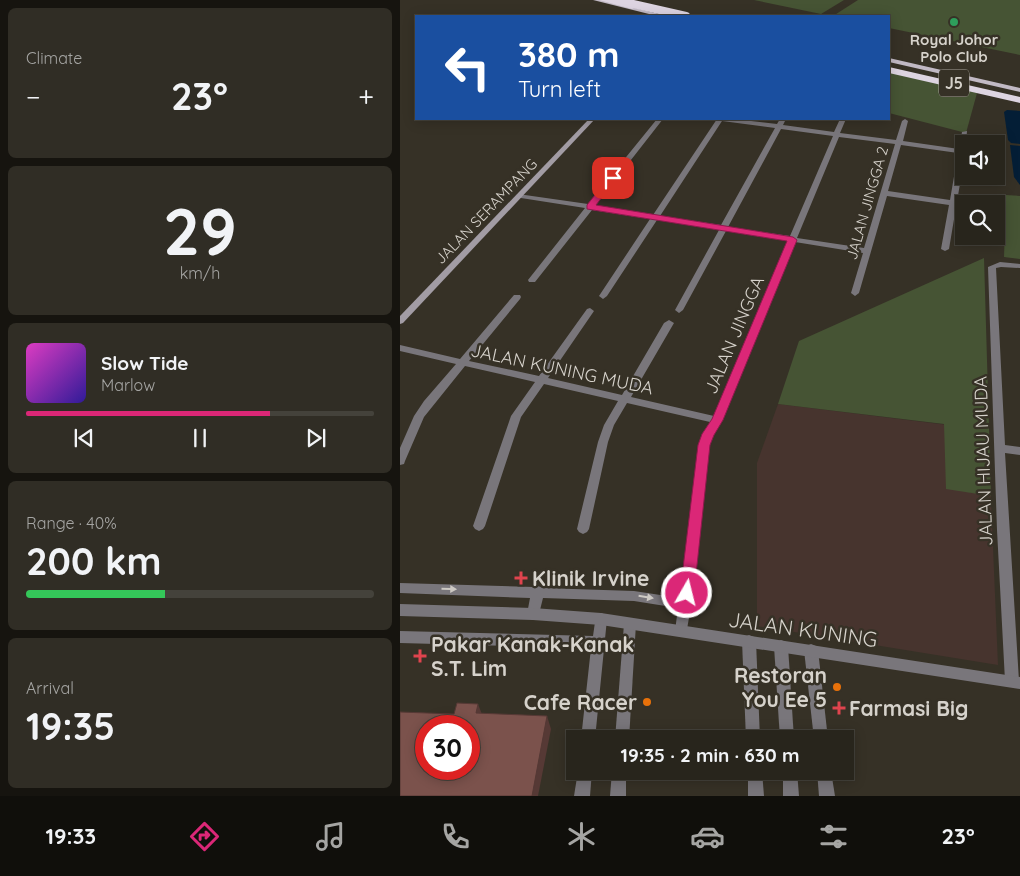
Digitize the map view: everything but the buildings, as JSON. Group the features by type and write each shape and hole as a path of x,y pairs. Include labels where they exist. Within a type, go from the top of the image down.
{"highway":[{"path":"603,0 666,15"},
{"path":"616,0 682,15"},
{"path":"890,65 1020,95"}],"main road":[{"path":"596,0 660,15"},
{"path":"621,0 682,15"},
{"name":"JALAN SERAMPANG","path":"400,321 521,196 591,120"}],"street":[{"path":"532,280 659,120"},
{"path":"603,296 720,120"},
{"path":"729,120 955,149"},
{"path":"679,310 782,120"},
{"name":"JALAN JINGGA","path":"681,631 704,445 708,434 717,420 843,120"},
{"name":"JALAN JINGGA 2","path":"855,293 905,121"},
{"path":"945,250 956,185"},
{"path":"884,193 953,203"},
{"path":"521,196 867,252"},
{"name":"JALAN HIJAU MUDA","path":"1016,682 1000,448 992,267 1000,264 1020,266"},
{"path":"400,461 419,416 517,297"},
{"path":"479,526 511,426 516,416 590,311"},
{"path":"583,529 609,424 669,323"},
{"name":"JALAN KUNING MUDA","path":"400,348 461,364 717,420"},
{"path":"1000,448 1020,451"},
{"path":"401,590 538,591 634,596 685,604"},
{"path":"533,614 538,591"},
{"name":"JALAN KUNING","path":"400,610 533,614 601,619 1016,682"},
{"path":"589,730 601,619"},
{"path":"623,730 630,624"},
{"path":"400,637 598,642"},
{"path":"749,641 753,730"},
{"path":"781,646 786,730"},
{"path":"811,650 820,730"},
{"path":"582,796 584,780"},
{"path":"618,796 619,780"},
{"path":"755,780 756,796"},
{"path":"790,780 791,796"},
{"path":"825,780 827,796"}],"shaded area":[{"path":"778,404 988,430 998,665 757,626 757,463"}],"green space":[{"path":"754,0 844,0 821,14"},
{"name":"Royal Johor Polo Club","path":"858,0 1020,0 1020,55 890,28 890,15 835,15"},
{"path":"890,72 977,93 966,133 890,113"},
{"path":"1006,195 1020,196 1020,259 1004,257"},
{"path":"984,258 991,496 946,489 944,424 778,404 799,341"}],"water":[{"path":"1007,110 1020,111 1020,144 1011,143 1008,140 1004,112"},
{"path":"1010,145 1020,146 1020,185 1014,177"}],"place":[{"name":"Royal Johor Polo Club","path":"954,22"},
{"name":"Klinik Irvine","path":"521,578"},
{"name":"Pakar Kanak-Kanak S.T. Lim","path":"420,656"},
{"name":"Restoran You Ee 5","path":"837,687"},
{"name":"Cafe Racer","path":"647,702"},
{"name":"Farmasi Big","path":"839,708"}],"route":[{"path":"613,178 590,207 793,240 717,420 708,434 704,445 687,593"}]}
